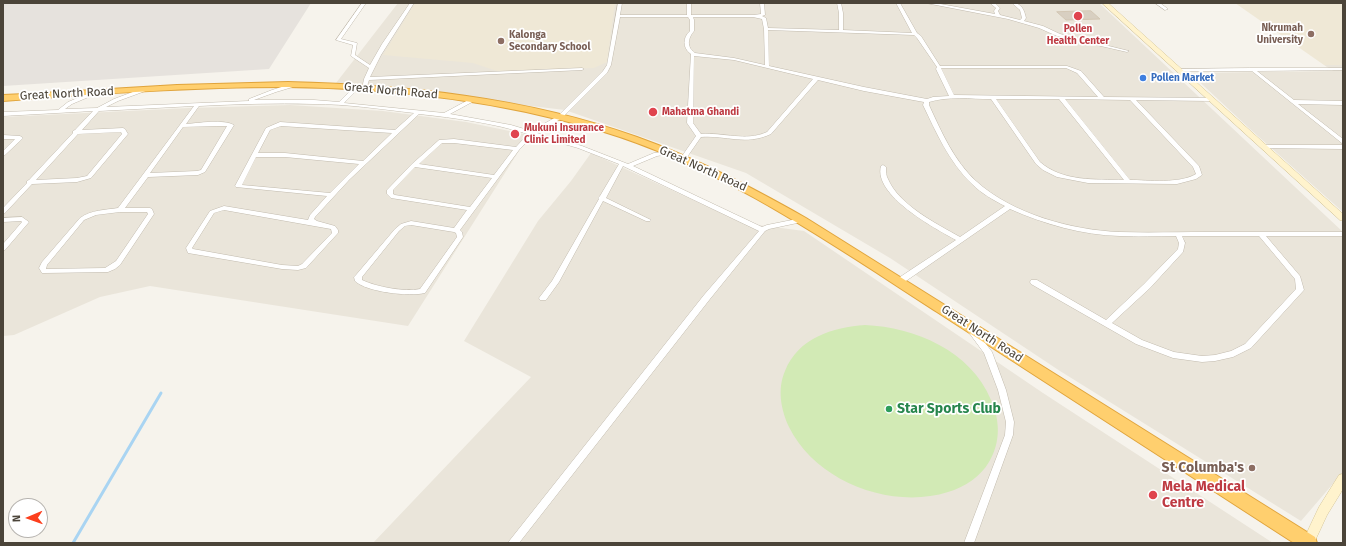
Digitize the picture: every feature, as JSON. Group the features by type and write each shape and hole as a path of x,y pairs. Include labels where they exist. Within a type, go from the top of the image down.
{"highway":[{"name":"Great North Road","path":"3,98 233,85 362,85 472,100 560,117 609,131 683,159 740,185 802,220 900,281 1309,543"}],"street":[{"path":"364,3 338,40 355,44 353,55 372,68"},
{"path":"340,104 362,85 381,50 412,3"},
{"path":"456,230 517,149 532,133 560,117 608,68 620,3"},
{"path":"688,3 689,16 692,20 692,31 688,35 686,44 688,49 694,54 727,58 816,79 927,101 952,97 1211,99"},
{"path":"762,3 766,29 766,66"},
{"path":"839,3 841,32"},
{"path":"898,3 915,34 919,37 939,67 938,69 952,97"},
{"path":"928,3 998,16 1041,27 1059,35 1127,51"},
{"path":"992,3 998,8 996,12 998,16"},
{"path":"1014,3 1022,9 1024,18 1021,22"},
{"path":"1105,3 1343,218"},
{"path":"1157,3 1166,9"},
{"path":"618,16 764,17"},
{"path":"766,29 915,34"},
{"path":"694,54 692,55 690,124 699,136"},
{"path":"939,67 1067,67 1079,72 1102,98"},
{"path":"1252,69 1343,142"},
{"path":"1178,70 1343,69"},
{"path":"362,85 582,70"},
{"path":"683,159 699,136 713,134 744,139 761,138 769,133 816,79"},
{"path":"247,102 294,85"},
{"path":"3,212 75,132 98,110 116,100 146,89"},
{"path":"57,112 70,103 96,92"},
{"path":"993,98 1038,163 1045,169 1066,178 1088,181 1177,182 1198,175 1196,166 1131,98"},
{"path":"1061,98 1129,182"},
{"path":"445,115 472,100"},
{"path":"927,101 926,105 960,167 981,188 1008,207 1082,230 1119,234 1343,234"},
{"path":"3,114 247,102 314,102 445,115 511,127 580,146 763,230"},
{"path":"1294,102 1343,103"},
{"path":"120,210 150,210 151,214 118,263 106,270 44,271 42,268 44,264 82,219 87,215 94,213 120,210 180,126 198,104"},
{"path":"314,223 224,208 212,212 189,248 190,251 298,268 304,266 335,233 333,227 314,223 311,220 312,216 395,132 418,112"},
{"path":"146,175 198,173 203,171 231,125 217,124 180,126"},
{"path":"332,195 238,186 268,129 280,124 395,132"},
{"path":"30,182 77,180 89,177 125,134 123,130 75,132"},
{"path":"3,137 20,138 3,154"},
{"path":"471,209 393,197 390,194 390,190 438,142 445,140 517,149"},
{"path":"1264,147 1343,148"},
{"path":"543,298 555,282 601,198 624,165 656,154 667,153"},
{"path":"254,155 285,155 364,163"},
{"path":"414,165 496,177"},
{"path":"883,167 882,173 891,190 902,202 916,214 961,240"},
{"path":"601,198 648,220"},
{"path":"900,281 1008,207"},
{"path":"3,220 22,219 26,222 3,248"},
{"path":"513,543 702,303 763,230 767,227 802,220"},
{"path":"411,223 456,230 459,232 460,237 440,268 422,291 418,293 408,292 362,283 359,281 358,277 397,230 403,225 411,223"},
{"path":"1106,324 1147,286 1181,250 1182,243 1178,234"},
{"path":"1034,282 1123,334 1159,351 1187,357 1216,358 1233,354 1248,346 1300,290 1298,278 1261,234"},
{"path":"967,325 988,352 1002,390 1010,422 1004,449 969,543"},
{"path":"1309,543 1323,511 1343,479"}],"shaded area":[{"path":"3,3 311,3 269,69 3,86"},
{"path":"398,3 1099,3 1343,232 1343,472 1301,521 1060,371 890,258 746,173 565,110 336,83"},
{"name":"Kalonga Secondary School","path":"415,3 615,3 607,62 594,68 497,71 473,63 383,55"},
{"name":"Nkrumah University","path":"1235,3 1343,3 1343,65 1324,65"},
{"path":"1324,65 1343,65 1343,212 1190,73 1333,71"},
{"path":"290,105 383,111 466,122 529,135 408,326 150,286 100,297 14,335 3,336 3,117 189,108"},
{"path":"591,153 743,223 804,231 1043,393 1273,543 373,543 531,377 464,341 538,221 571,181"}],"green space":[{"name":"Star Sports Club","path":"865,325 903,331 922,337 939,345 956,355 970,368 982,383 994,408 998,431 996,447 989,462 972,481 954,490 926,497 903,497 880,494 858,487 836,476 817,463 801,446 789,427 782,407 781,385 785,371 798,350 818,336 841,328"}],"building":[{"name":"Pollen Health Center","path":"1091,11 1100,19 1066,20 1057,12"}],"waterway":[{"path":"73,543 161,393"}],"place":[{"name":"Pollen Health Center","path":"1078,16"},
{"name":"Nkrumah University","path":"1311,34"},
{"name":"Kalonga Secondary School","path":"501,41"},
{"name":"Pollen Market","path":"1143,78"},
{"name":"Mahatma Ghandi","path":"653,112"},
{"name":"Mukuni Insurance Clinic Limited","path":"515,134"},
{"name":"Star Sports Club","path":"889,409"},
{"name":"St Columba's","path":"1252,468"},
{"name":"Mela Medical Centre","path":"1153,495"}]}
